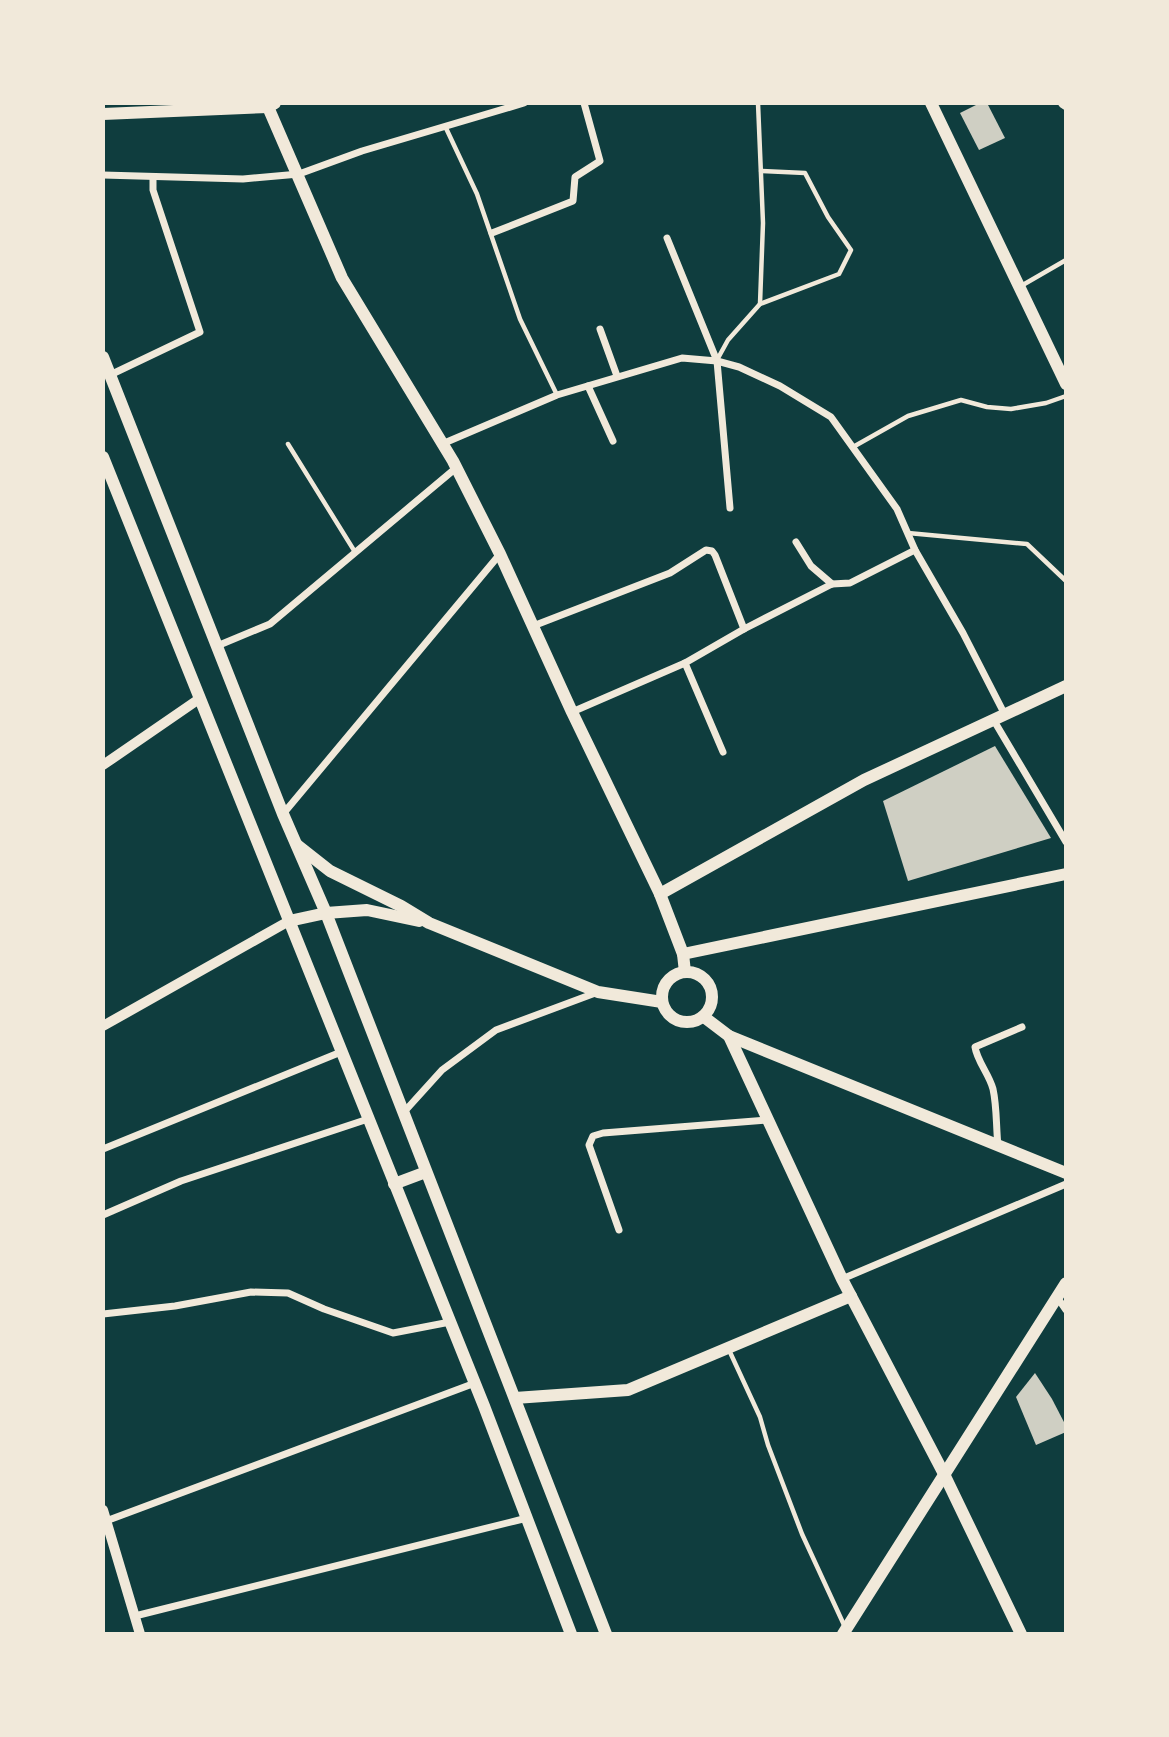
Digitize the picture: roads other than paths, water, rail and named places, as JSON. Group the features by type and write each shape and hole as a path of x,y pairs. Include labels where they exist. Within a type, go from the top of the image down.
{"main road":[{"path":"931,103 1066,384"},
{"path":"103,114 270,104 342,278 456,468 500,554 572,712 660,894 683,954 685,972"},
{"path":"103,358 294,843 326,913 606,1634"},
{"path":"103,457 475,1383 571,1634"},
{"path":"660,894 864,780 1066,686"},
{"path":"294,843 330,871 429,923 598,992 662,1002"},
{"path":"683,954 1066,874"},
{"path":"289,920 326,913 367,910 429,923"},
{"path":"685,972 696,973 705,978 711,987 713,998 704,1017 684,1022 674,1019 666,1012 662,991 675,975 685,972"},
{"path":"704,1017 729,1037 1066,1172"},
{"path":"729,1037 850,1296 944,1474 1021,1634"},
{"path":"394,1184 426,1172"},
{"path":"844,1632 1066,1283"},
{"path":"515,1398 628,1390 850,1296"}],"street":[{"path":"103,175 278,177 299,174 362,151 524,103"},
{"path":"492,233 573,201 575,177 600,161 584,103"},
{"path":"110,375 200,332 153,190 153,177"},
{"path":"667,238 717,361 730,508"},
{"path":"600,329 617,376"},
{"path":"442,444 557,396 682,358 717,361 739,367 780,386 831,417 897,509 915,550 962,633 998,716 1066,842"},
{"path":"588,386 613,441"},
{"path":"217,646 270,624 456,468"},
{"path":"796,542 811,566 832,584"},
{"path":"572,712 685,663 832,584 850,583 915,550"},
{"path":"533,626 670,573 706,551 712,551 744,629"},
{"path":"283,814 500,554"},
{"path":"685,663 723,752"},
{"path":"103,765 199,699"},
{"path":"1056,826 1066,823"},
{"path":"103,1026 289,920"},
{"path":"403,1113 442,1070 496,1030 598,992"},
{"path":"998,1146 993,1090 975,1047 1022,1027"},
{"path":"103,1149 341,1052"},
{"path":"103,1214 181,1181 368,1119"},
{"path":"618,1230 589,1145 593,1136 768,1119"},
{"path":"842,1279 1066,1184"},
{"path":"103,1314 175,1306 251,1292 288,1293 393,1334 450,1322"},
{"path":"1057,1297 1066,1310"},
{"path":"140,1634 109,1551 105,1516 475,1383"},
{"path":"135,1616 527,1518"}],"lane":[{"path":"758,103 763,223 760,304"},
{"path":"444,126 477,194 520,319 557,396"},
{"path":"717,361 728,340 760,304 839,274 851,250 828,217 805,173 761,172"},
{"path":"1020,286 1066,260"},
{"path":"853,447 908,416 961,400 987,407 1011,409 1046,403 1066,396"},
{"path":"288,444 356,552"},
{"path":"908,533 1027,544 1066,581"},
{"path":"728,1348 760,1417 802,1534 844,1632"}]}
